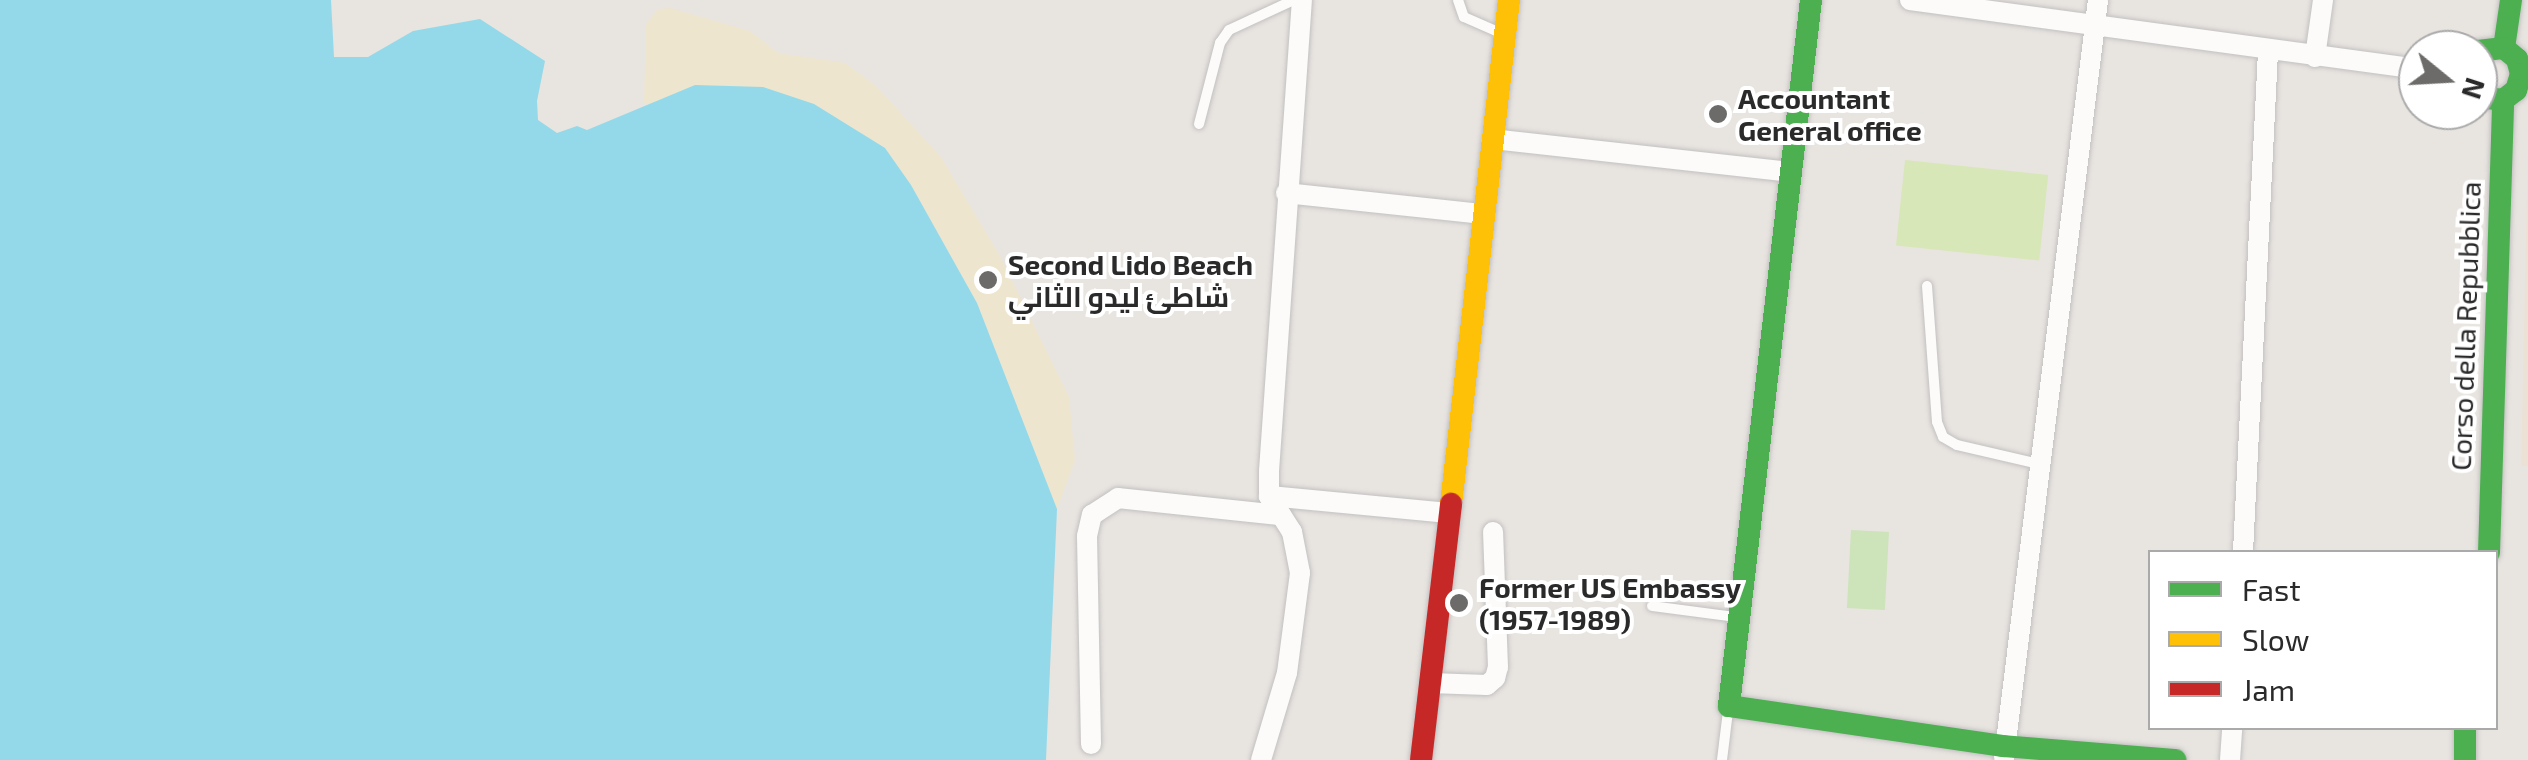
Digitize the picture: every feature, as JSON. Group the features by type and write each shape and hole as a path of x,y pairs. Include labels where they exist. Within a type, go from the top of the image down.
{"main road":[{"path":"1421,760 1509,0"},
{"path":"1811,0 1729,706 2004,753 2175,760"},
{"path":"2488,0 2502,51"},
{"path":"2502,51 2511,0"},
{"name":"Corso della Repubblica","path":"2489,550 2514,96 2522,74 2502,51"},
{"path":"2468,550 2470,395"},
{"path":"2465,760 2466,730"},
{"path":"2487,760 2488,730"}],"street":[{"path":"1261,760 1279,710 1296,624 1300,573 1292,532 1269,496 1286,192 1302,0"},
{"path":"1910,0 2398,66"},
{"path":"2004,753 2098,0"},
{"path":"2315,56 2324,0"},
{"path":"2242,550 2268,51"},
{"path":"1492,139 1792,172"},
{"path":"1286,192 1483,214"},
{"path":"1269,496 1449,513"},
{"path":"1091,744 1088,536 1092,516 1118,498 1281,515"},
{"path":"1430,684 1487,685 1495,678 1498,667 1493,532"},
{"path":"2230,760 2232,730"}],"lane":[{"path":"1199,124 1220,43 1229,30 1294,0"},
{"path":"1458,0 1464,16 1504,34"},
{"path":"1928,286 1937,422 1943,437 1957,445 2039,464"},
{"path":"1652,606 1740,618"},
{"path":"1722,760 1729,706"}],"shaded area":[{"path":"2528,145 2528,466 2521,466"}],"green space":[{"path":"1905,160 2048,175 2039,261 1896,246"},
{"path":"1851,530 1889,532 1885,610 1847,608"}],"sand":[{"name":"Second Lido Beach شاطئ ليدو الثاني","path":"670,8 750,31 778,53 845,63 876,86 941,157 1001,258 1069,397 1075,460 1057,509 977,303 911,185 885,148 814,104 644,103 646,24 658,9"}],"water":[{"path":"0,0 331,0 334,57 368,57 413,31 480,19 545,61 537,101 538,120 557,133 577,126 587,130 695,85 763,87 814,104 885,148 911,185 977,303 1057,509 1046,760 0,760"}],"traffic: fast":[{"path":"1811,0 1729,706 2003,746 2175,760"},
{"path":"2504,48 2511,0"},
{"path":"2498,49 2504,48 2517,59 2521,74 2516,90 2498,99"},
{"path":"2489,550 2503,100"},
{"path":"2465,730 2465,760"}],"traffic: slow":[{"path":"1451,504 1509,0"}],"traffic: jam":[{"path":"1421,760 1451,504"}],"place":[{"name":"Accountant General office","path":"1718,114"},
{"name":"Second Lido Beach شاطئ ليدو الثاني","path":"988,280"},
{"name":"Former US Embassy (1957-1989)","path":"1459,603"}]}
